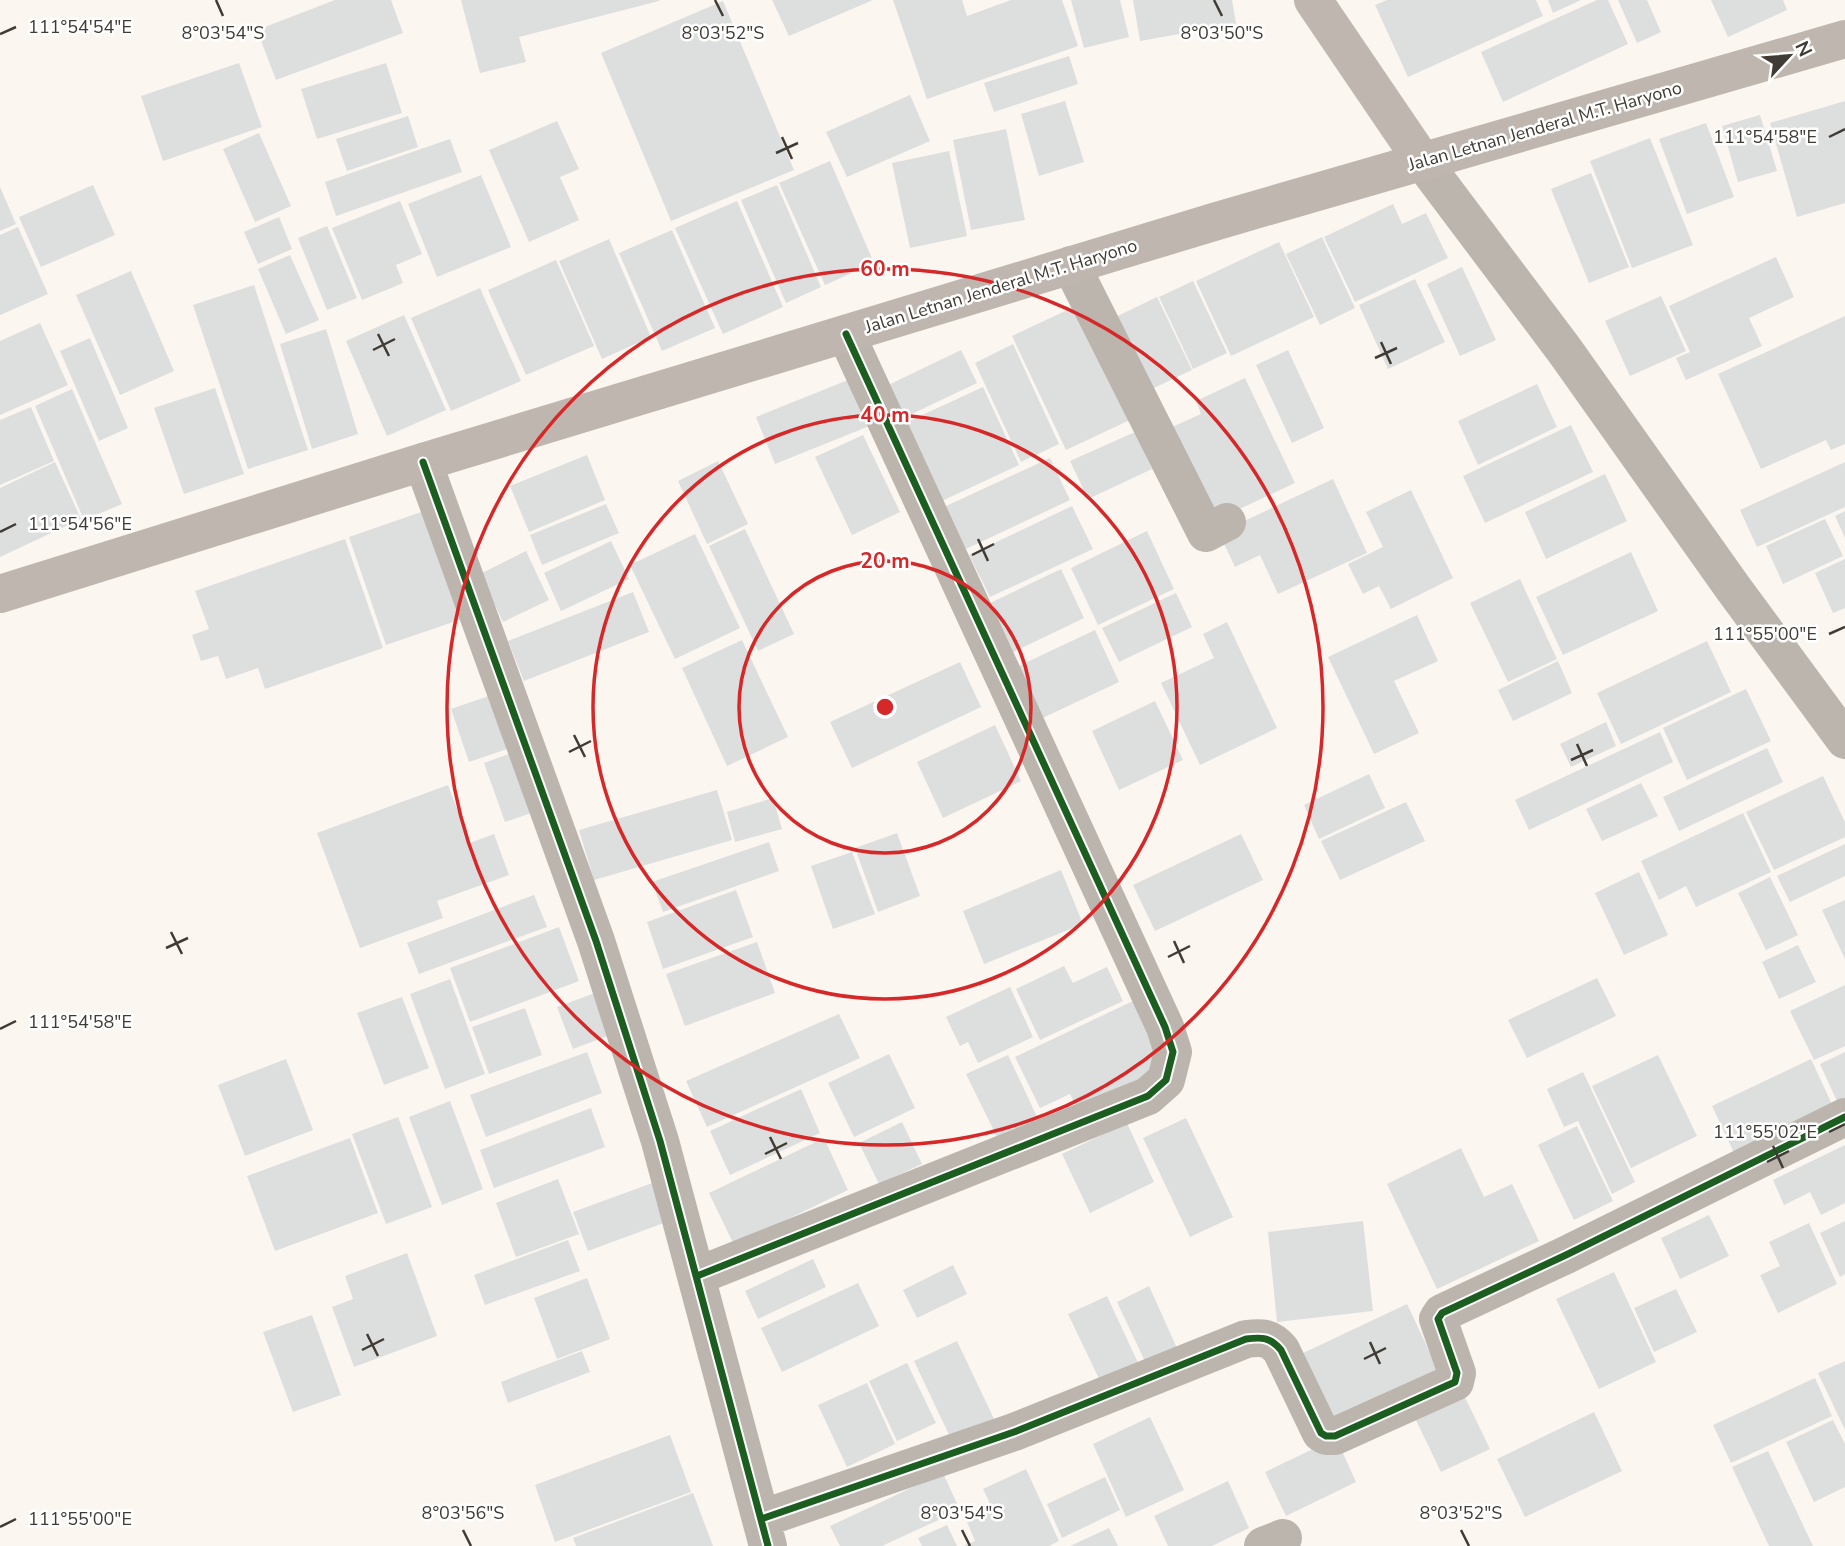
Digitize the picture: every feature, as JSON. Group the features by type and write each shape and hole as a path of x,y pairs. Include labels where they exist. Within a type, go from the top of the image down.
{"main road":[{"path":"1313,0 1423,162"},
{"name":"Jalan Letnan Jenderal M.T. Haryono","path":"0,594 1071,265 1845,39"}],"street":[{"path":"1423,162 1565,351 1733,588 1845,740"},
{"path":"1071,265 1206,533 1227,522"},
{"path":"697,1276 1148,1096 1166,1080 1173,1052 1165,1027 846,334"},
{"path":"423,462 596,941 660,1141 764,1532 1246,1339 1261,1337 1273,1340 1281,1350 1321,1433 1335,1436 1455,1382 1457,1373 1438,1319 1442,1312 1566,1255 1845,1117"}],"building":[{"path":"335,0 391,0 403,33 276,80 257,30"},
{"path":"461,0 659,1 519,37 526,62 480,73"},
{"path":"772,0 873,0 789,36"},
{"path":"893,0 962,0 967,16 1011,0 1062,0 1078,46 927,99"},
{"path":"1071,0 1120,0 1129,37 1084,48"},
{"path":"1133,0 1232,0 1236,24 1140,41"},
{"path":"1387,0 1536,0 1543,16 1408,77 1375,5"},
{"path":"1548,0 1581,0 1553,13"},
{"path":"1597,0 1608,0 1628,44 1503,102 1481,52"},
{"path":"1618,0 1647,0 1661,32 1637,43"},
{"path":"1711,0 1783,0 1787,10 1728,37"},
{"path":"723,1 794,170 671,221 601,53"},
{"path":"1069,56 1078,84 994,112 984,83"},
{"path":"239,63 262,127 163,161 141,96"},
{"path":"386,63 402,113 317,139 301,89"},
{"path":"910,95 930,141 847,177 826,132"},
{"path":"1065,101 1084,162 1039,176 1021,114"},
{"path":"1845,101 1845,203 1797,217 1770,123"},
{"path":"1760,115 1777,171 1738,182 1722,126"},
{"path":"408,116 418,147 347,171 336,139"},
{"path":"557,121 579,169 560,177 579,220 529,242 489,150"},
{"path":"1706,123 1734,197 1687,214 1659,139"},
{"path":"1006,129 1025,220 971,230 953,140"},
{"path":"259,133 291,206 255,222 223,149"},
{"path":"1650,138 1693,245 1632,268 1590,161"},
{"path":"450,139 462,172 336,216 325,182"},
{"path":"949,151 967,236 910,248 892,163"},
{"path":"830,161 874,263 825,285 779,183"},
{"path":"1591,173 1629,267 1589,283 1551,189"},
{"path":"481,175 511,247 437,277 408,204"},
{"path":"93,185 115,235 41,267 19,217"},
{"path":"777,185 821,287 786,303 741,200"},
{"path":"0,187 16,224 0,231"},
{"path":"400,201 422,254 396,265 403,283 362,300 332,228"},
{"path":"737,201 783,307 723,334 675,228"},
{"path":"1393,204 1402,224 1426,213 1448,258 1355,302 1324,237"},
{"path":"279,217 292,249 258,264 244,232"},
{"path":"327,226 357,298 327,310 298,238"},
{"path":"18,227 48,294 0,315 0,235"},
{"path":"672,230 715,328 662,351 619,253"},
{"path":"1322,237 1355,308 1320,325 1286,254"},
{"path":"609,239 651,337 602,359 559,261"},
{"path":"1279,242 1314,317 1231,356 1196,281"},
{"path":"290,255 319,320 286,334 258,269"},
{"path":"1776,257 1794,297 1749,318 1762,346 1686,380 1676,358 1690,352 1669,306"},
{"path":"556,260 594,346 526,375 488,290"},
{"path":"1462,267 1496,340 1460,356 1427,284"},
{"path":"131,271 174,371 120,395 76,295"},
{"path":"1415,279 1445,342 1388,369 1359,305"},
{"path":"1193,281 1227,353 1193,369 1159,297"},
{"path":"254,285 308,450 248,469 193,305"},
{"path":"480,288 521,381 451,411 411,318"},
{"path":"1661,296 1686,351 1630,376 1605,321"},
{"path":"1157,297 1192,370 1137,396 1103,323"},
{"path":"1078,305 1132,419 1066,450 1012,336"},
{"path":"404,315 446,410 387,436 346,341"},
{"path":"1845,316 1845,444 1831,450 1826,440 1761,469 1718,374"},
{"path":"40,323 68,385 0,415 0,341"},
{"path":"326,329 358,434 312,449 280,344"},
{"path":"90,338 128,428 99,441 60,351"},
{"path":"1013,344 1059,444 1021,462 975,363"},
{"path":"961,350 977,383 897,421 882,388"},
{"path":"1288,350 1324,428 1292,443 1256,365"},
{"path":"853,378 872,425 775,464 756,417"},
{"path":"1245,378 1295,483 1216,520 1172,427 1201,414 1196,401"},
{"path":"1537,384 1557,427 1478,465 1458,421"},
{"path":"983,387 1019,465 931,506 894,428"},
{"path":"215,388 244,474 184,494 154,408"},
{"path":"72,389 122,504 84,520 35,406"},
{"path":"31,407 54,461 0,485 0,420"},
{"path":"1571,425 1593,472 1485,523 1463,476"},
{"path":"1135,432 1152,469 1088,499 1070,461"},
{"path":"863,435 900,512 852,535 815,457"},
{"path":"587,455 605,500 529,532 510,486"},
{"path":"1050,458 1070,500 951,556 931,513"},
{"path":"718,461 748,524 707,544 678,481"},
{"path":"55,462 81,519 0,557 0,488"},
{"path":"1845,462 1845,507 1757,547 1740,510"},
{"path":"1605,474 1627,521 1546,559 1525,512"},
{"path":"1333,479 1367,553 1278,594 1260,555 1235,567 1219,533"},
{"path":"1411,490 1453,578 1391,609 1379,586 1363,594 1348,564 1383,547 1366,512"},
{"path":"606,504 619,533 542,565 530,535"},
{"path":"1072,506 1093,549 990,597 969,555"},
{"path":"424,511 462,619 386,645 349,537"},
{"path":"1845,511 1845,538 1835,516"},
{"path":"1825,519 1843,556 1783,584 1766,546"},
{"path":"745,529 794,634 758,651 709,546"},
{"path":"1147,531 1174,589 1098,625 1071,568"},
{"path":"695,534 740,628 675,659 630,565"},
{"path":"345,539 383,648 265,689 258,668 226,679 218,656 201,661 192,635 209,629 195,591"},
{"path":"611,541 629,579 561,611 544,573"},
{"path":"526,551 549,600 503,622 480,574"},
{"path":"1631,552 1658,611 1563,655 1536,597"},
{"path":"1845,559 1845,608 1833,613 1815,573"},
{"path":"1061,569 1084,618 1009,654 986,605"},
{"path":"1520,579 1557,659 1508,682 1470,603"},
{"path":"633,592 649,632 524,681 508,641"},
{"path":"1176,593 1192,627 1119,662 1102,628"},
{"path":"1417,615 1438,661 1394,681 1419,733 1374,754 1328,657"},
{"path":"1227,622 1277,728 1200,765 1161,683 1214,658 1203,634"},
{"path":"1095,630 1119,682 1034,722 1010,670"},
{"path":"742,640 788,737 727,766 682,668"},
{"path":"1707,641 1731,692 1621,744 1597,693"},
{"path":"1558,661 1572,693 1513,721 1498,690"},
{"path":"960,662 981,707 852,768 830,722"},
{"path":"1746,689 1771,741 1687,780 1663,728"},
{"path":"503,691 522,744 469,762 451,709"},
{"path":"1155,701 1183,760 1119,790 1092,731"},
{"path":"1606,722 1616,746 1571,767 1560,744"},
{"path":"995,725 1021,781 943,818 917,762"},
{"path":"1660,732 1673,762 1529,830 1515,800"},
{"path":"1767,748 1783,782 1679,831 1663,797"},
{"path":"522,749 543,809 505,822 484,763"},
{"path":"1369,774 1385,808 1319,839 1304,805"},
{"path":"1823,776 1845,822 1845,837 1774,870 1746,812"},
{"path":"1641,783 1658,816 1602,841 1586,809"},
{"path":"448,785 470,843 494,834 509,875 437,901 443,918 360,948 317,833"},
{"path":"717,790 732,840 594,880 579,830"},
{"path":"773,798 782,829 735,842 727,812"},
{"path":"1406,802 1425,841 1340,880 1321,841"},
{"path":"1743,813 1771,872 1696,907 1686,886 1659,900 1641,861"},
{"path":"897,833 920,896 878,912 855,848"},
{"path":"1241,834 1263,880 1155,931 1133,885"},
{"path":"769,842 779,871 663,912 652,882"},
{"path":"1845,844 1845,876 1790,902 1777,876"},
{"path":"852,852 875,914 833,929 811,866"},
{"path":"1061,870 1083,924 984,964 963,911"},
{"path":"1639,872 1668,935 1624,955 1595,893"},
{"path":"1770,877 1798,935 1766,950 1738,893"},
{"path":"736,890 753,937 663,969 647,922"},
{"path":"534,895 547,927 419,974 407,943"},
{"path":"1845,900 1845,959 1822,910"},
{"path":"559,927 579,981 470,1022 450,968"},
{"path":"757,942 775,993 685,1026 666,974"},
{"path":"1798,945 1816,982 1779,999 1762,962"},
{"path":"1064,966 1073,983 1107,967 1123,1001 1040,1040 1016,989"},
{"path":"1597,978 1616,1016 1527,1058 1508,1020"},
{"path":"450,979 485,1074 445,1089 410,994"},
{"path":"1845,985 1845,1046 1814,1060 1790,1011"},
{"path":"1010,987 1033,1037 978,1063 968,1042 960,1046 946,1017"},
{"path":"595,993 610,1035 573,1049 557,1007"},
{"path":"402,997 429,1068 384,1085 357,1013"},
{"path":"1133,1001 1167,1069 1078,1111 1070,1094 1040,1108 1015,1057"},
{"path":"525,1008 542,1055 489,1074 472,1027"},
{"path":"839,1014 860,1058 707,1127 686,1081"},
{"path":"587,1052 602,1093 486,1137 470,1095"},
{"path":"1845,1052 1845,1108 1841,1110 1820,1064"},
{"path":"889,1054 915,1108 854,1137 828,1083"},
{"path":"1008,1055 1039,1121 999,1141 966,1074"},
{"path":"1658,1055 1697,1136 1631,1168 1592,1086"},
{"path":"286,1059 313,1130 245,1156 218,1085"},
{"path":"1811,1059 1835,1111 1736,1157 1712,1106"},
{"path":"1583,1072 1635,1182 1612,1194 1578,1121 1564,1127 1547,1089"},
{"path":"801,1089 820,1133 730,1175 710,1131"},
{"path":"450,1101 483,1189 442,1205 409,1117"},
{"path":"591,1108 605,1147 494,1188 480,1150"},
{"path":"398,1117 432,1207 386,1224 352,1134"},
{"path":"1186,1118 1233,1217 1190,1237 1143,1138"},
{"path":"902,1122 922,1164 879,1184 859,1143"},
{"path":"1127,1123 1154,1182 1090,1213 1062,1154"},
{"path":"1577,1126 1613,1201 1574,1220 1538,1145"},
{"path":"350,1138 378,1213 275,1251 247,1176"},
{"path":"824,1138 848,1190 734,1245 709,1193"},
{"path":"1845,1145 1845,1203 1821,1215 1810,1192 1784,1205 1773,1180"},
{"path":"1461,1148 1484,1197 1512,1184 1539,1241 1437,1289 1387,1184"},
{"path":"558,1179 579,1234 516,1257 496,1203"},
{"path":"655,1182 669,1221 588,1251 573,1212"},
{"path":"1709,1215 1729,1256 1680,1279 1661,1238"},
{"path":"1363,1221 1373,1311 1277,1322 1268,1232"},
{"path":"1845,1221 1845,1274 1840,1277 1820,1233"},
{"path":"1809,1223 1837,1284 1778,1313 1760,1275 1780,1266 1769,1242"},
{"path":"568,1240 580,1271 485,1305 474,1275"},
{"path":"407,1253 437,1336 354,1367 332,1307 353,1299 345,1276"},
{"path":"813,1259 826,1287 758,1319 745,1291"},
{"path":"953,1265 967,1294 917,1318 903,1290"},
{"path":"1614,1272 1656,1362 1599,1389 1556,1299"},
{"path":"587,1278 610,1339 557,1359 534,1298"},
{"path":"858,1283 879,1326 782,1372 761,1328"},
{"path":"1149,1286 1181,1357 1150,1372 1117,1302"},
{"path":"1676,1289 1697,1332 1654,1352 1634,1308"},
{"path":"1107,1296 1140,1367 1102,1385 1068,1314"},
{"path":"1407,1304 1441,1376 1333,1427 1299,1355"},
{"path":"312,1315 341,1395 293,1412 263,1332"},
{"path":"957,1341 995,1421 952,1441 914,1361"},
{"path":"582,1351 590,1372 508,1403 501,1382"},
{"path":"1845,1361 1845,1430 1818,1373"},
{"path":"907,1363 936,1423 897,1441 869,1381"},
{"path":"1815,1378 1832,1416 1731,1463 1713,1425"},
{"path":"867,1383 895,1444 847,1467 818,1405"},
{"path":"1461,1389 1490,1449 1441,1472 1412,1412"},
{"path":"1594,1412 1622,1471 1525,1517 1497,1459"},
{"path":"1150,1417 1184,1490 1126,1517 1093,1444"},
{"path":"1833,1420 1845,1444 1845,1487 1814,1502 1786,1442"},
{"path":"670,1435 691,1492 555,1542 535,1485"},
{"path":"1336,1438 1356,1482 1286,1516 1265,1472"},
{"path":"1768,1451 1813,1546 1769,1546 1732,1467"},
{"path":"1026,1469 1059,1541 1049,1546 963,1546 975,1541 967,1522 993,1510 983,1489"},
{"path":"943,1473 960,1510 882,1546 840,1546 830,1526"},
{"path":"1105,1477 1120,1510 1062,1538 1047,1504"},
{"path":"1228,1481 1249,1528 1212,1546 1168,1546 1154,1516"},
{"path":"693,1493 713,1546 576,1546 573,1538"},
{"path":"947,1525 957,1546 922,1546 918,1538"},
{"path":"1109,1528 1118,1546 1070,1546"}],"cycle path":[{"path":"697,1276 1148,1096 1166,1080 1173,1052 1165,1027 846,334"},
{"path":"423,462 596,941 660,1141 768,1546"},
{"path":"761,1519 1014,1432 1246,1339 1265,1339 1281,1350 1321,1433 1335,1436 1455,1382 1457,1373 1438,1319 1442,1313 1845,1117"}]}
